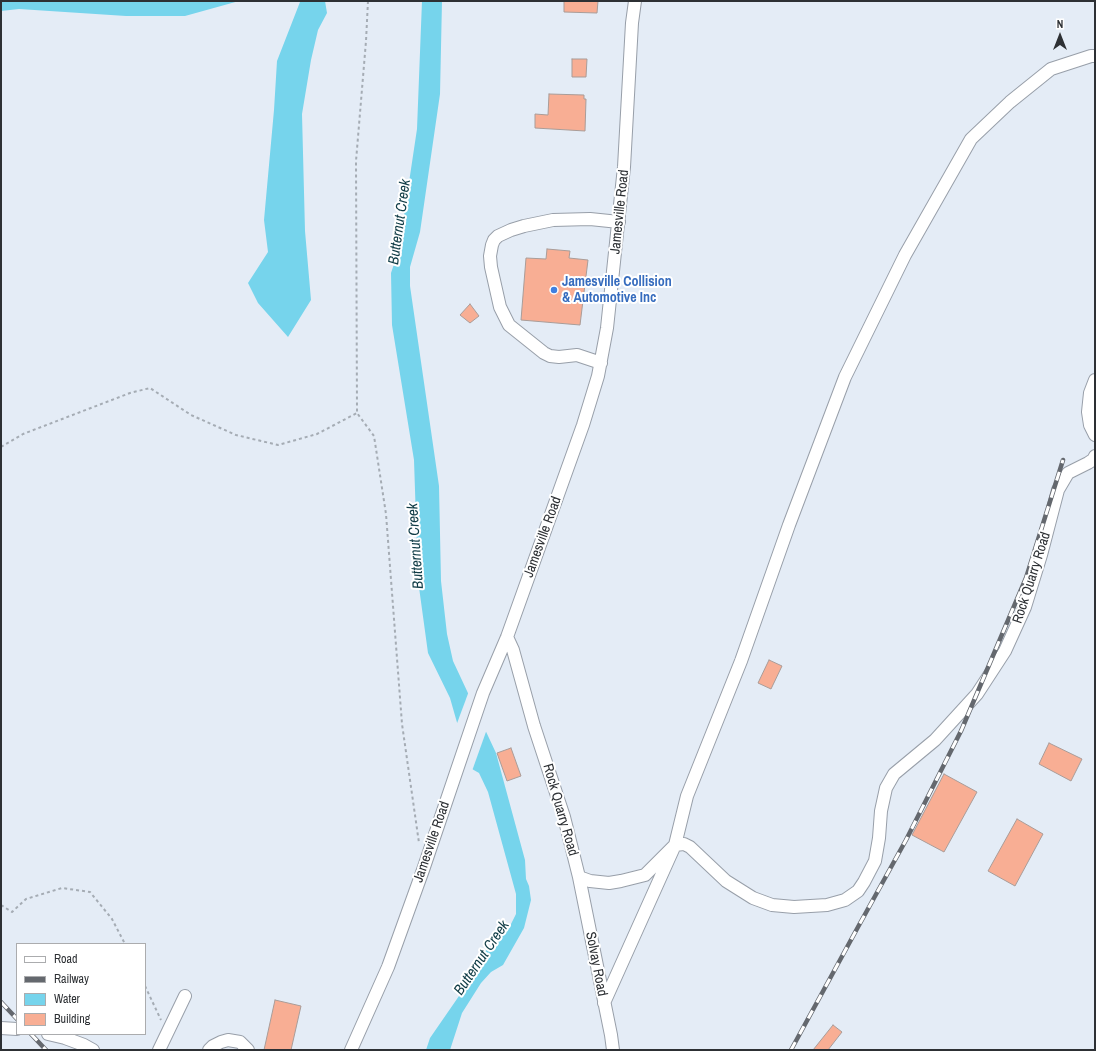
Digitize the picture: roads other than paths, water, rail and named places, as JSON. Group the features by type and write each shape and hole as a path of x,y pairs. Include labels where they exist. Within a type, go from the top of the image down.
{"street":[{"name":"Jamesville Road","path":"351,1050 388,967 484,693 507,637 583,425 598,376 608,328 619,222 624,167 632,23 635,1"},
{"path":"604,1003 675,845 687,796 742,661 789,525 845,377 905,255 971,138 1010,102 1050,69 1090,56 1095,56"},
{"path":"601,363 577,355 559,357 550,356 544,353 509,324 500,307 490,256 492,245 498,236 524,226 553,220 590,219 619,222"},
{"path":"1095,380 1090,393 1088,412 1090,424 1095,435"},
{"name":"Rock Quarry Road","path":"675,845 684,844 690,847 726,882 753,898 772,904 794,907 827,905 845,900 858,890 875,861 879,838 881,811 886,788 894,774 935,740 977,694 1005,651 1025,607 1041,555 1058,490 1068,473 1088,463 1094,459 1095,456"},
{"name":"Rock Quarry Road","path":"507,637 513,650 534,726 564,817 579,877"},
{"path":"579,877 590,881 609,883 621,882 645,875 675,845"},
{"name":"Solvay Road","path":"579,877 613,1050"},
{"path":"159,1050 185,996"},
{"path":"1,1028 16,1029"},
{"path":"52,1035 65,1038 92,1049"},
{"path":"209,1050 213,1046 228,1040 240,1042 248,1050"}],"water":[{"path":"1,1 239,1 185,16 126,16 19,9 1,11"},
{"path":"300,1 325,1 327,13 318,30 311,60 302,114 305,231 311,300 288,337 258,303 248,283 268,252 264,220 277,61"},
{"name":"Butternut Creek","path":"422,1 442,1 440,94 420,232 410,267 410,286 439,486 441,581 447,634 453,661 496,753 525,860 526,879 529,886 531,900 524,928 503,965 491,972 481,983 462,1013 450,1050 426,1050 430,1038 459,996 471,968 479,957 509,928 516,914 516,894 488,792 479,773 472,769 468,761 450,698 428,653 418,580 414,460 392,325 391,273 399,249 417,129"}],"railway":[{"path":"791,1050 906,840 961,731 1026,578 1063,460"},
{"path":"1,1002 16,1018"},
{"path":"32,1035 46,1050"}],"place":[{"name":"Jamesville Collision & Automotive Inc","path":"554,290"}]}
